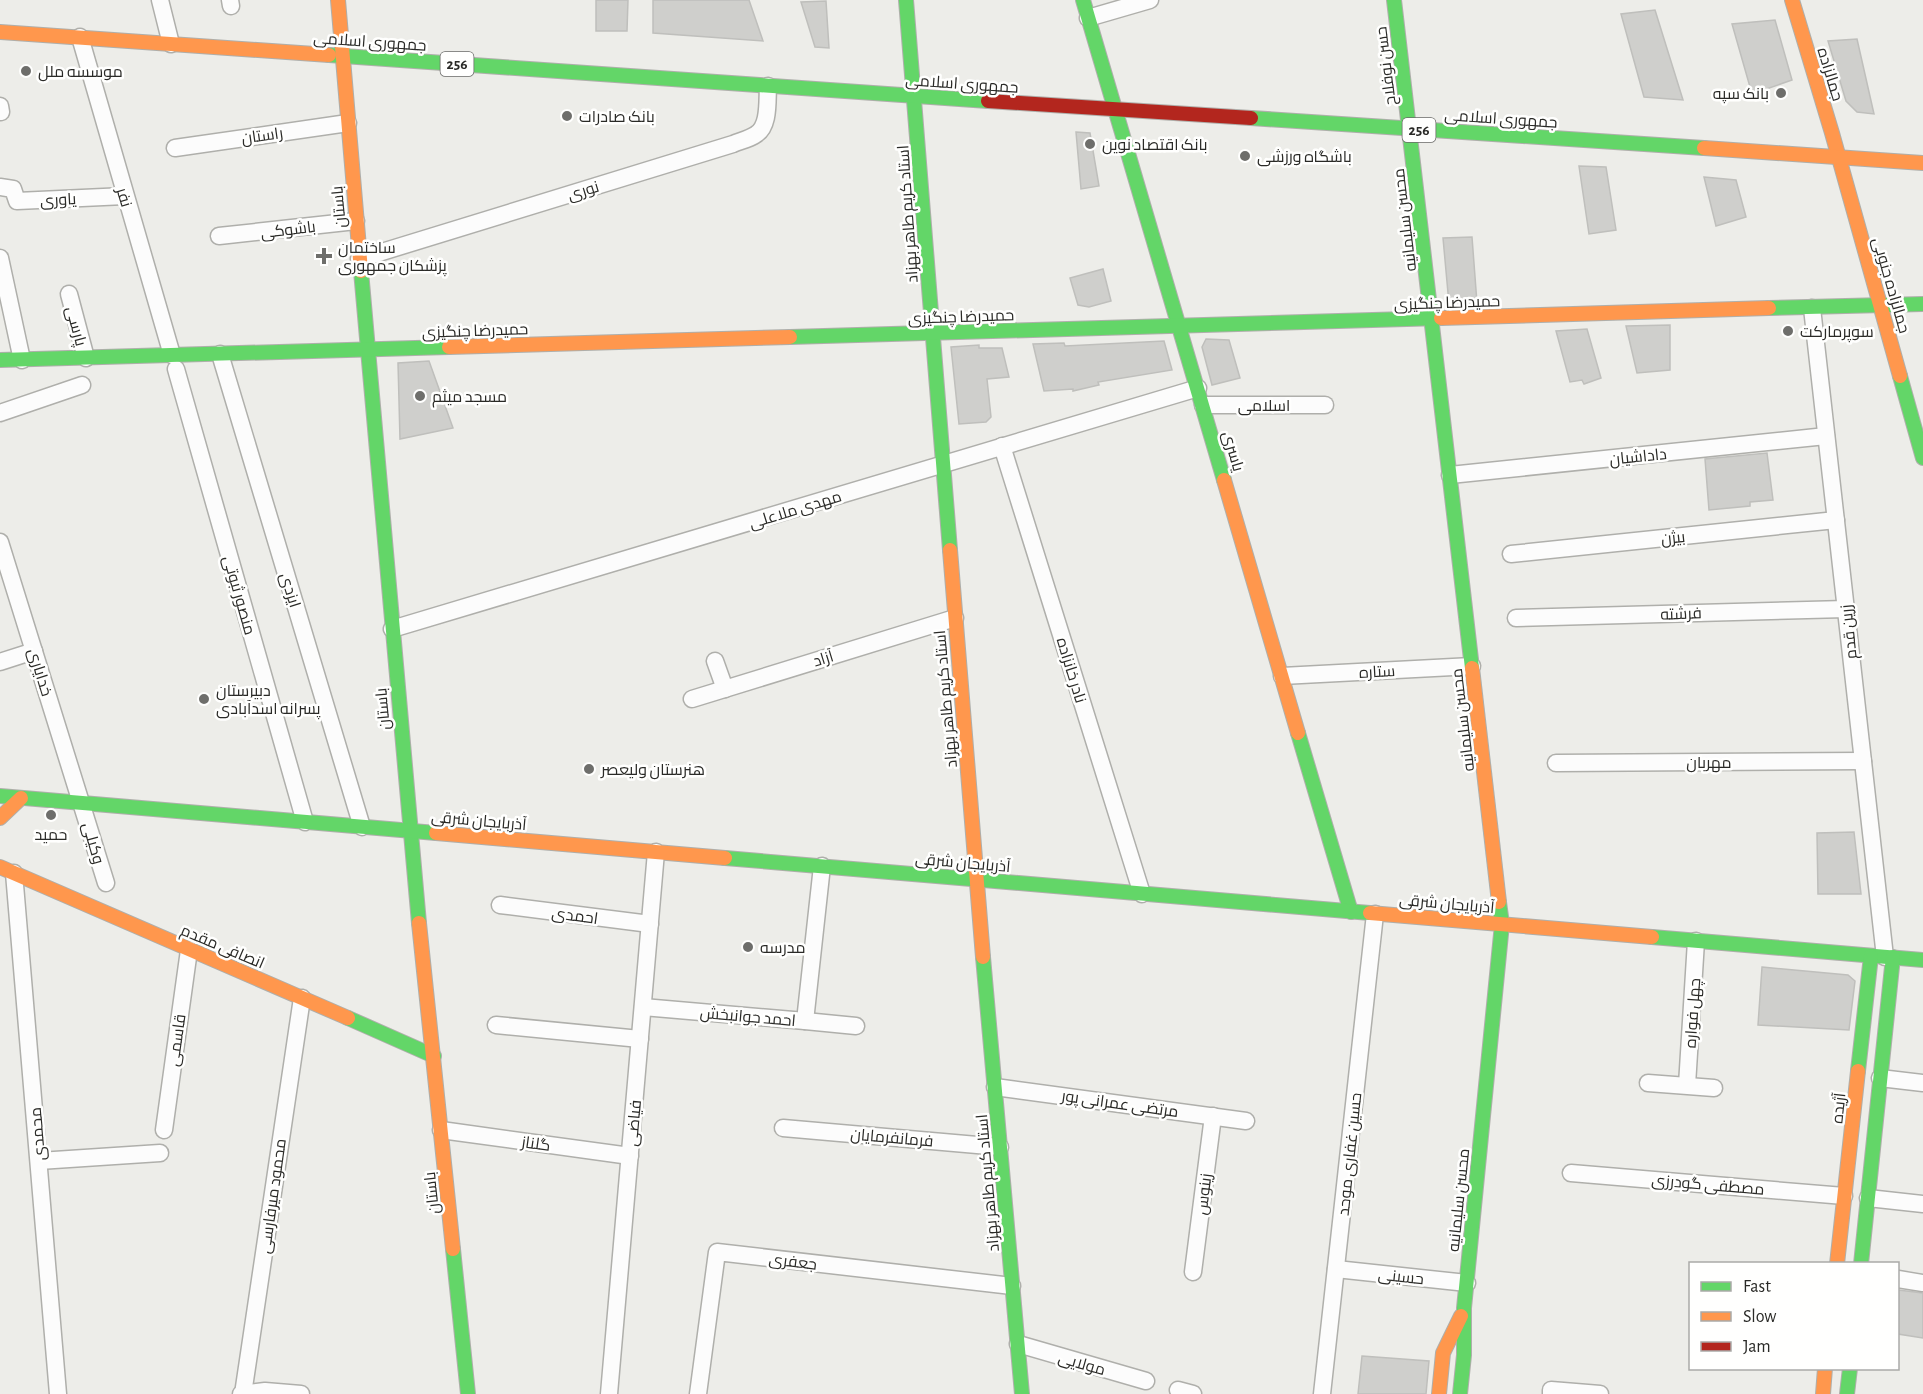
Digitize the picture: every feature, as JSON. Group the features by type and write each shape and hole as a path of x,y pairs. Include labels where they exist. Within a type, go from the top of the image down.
{"street":[{"path":"160,0 171,44"},
{"name":"باستان","path":"338,0 410,831 468,1393"},
{"name":"استاد کریم طاهر بهزاد","path":"906,0 976,880 1022,1394"},
{"name":"یاسری","path":"1083,0 1351,912"},
{"path":"1088,18 1150,0"},
{"name":"حسن نوفلاح","path":"1394,0 1410,129"},
{"name":"جمالزاده","path":"1792,0 1838,157"},
{"name":"جمهوری اسلامی","path":"0,32 1116,110 1923,163"},
{"name":"نفر","path":"80,38 174,362"},
{"name":"نوری","path":"360,259 756,135 765,124 768,86"},
{"name":"راستان","path":"176,148 348,123"},
{"name":"محسن سلیمانیه","path":"1410,129 1502,924 1464,1308 1464,1355 1460,1394"},
{"name":"جمالزاده جنوبی","path":"1838,157 1923,458"},
{"name":"یاوری","path":"0,187 13,189 17,201 125,196"},
{"name":"باشوکی","path":"219,237 356,221"},
{"path":"0,258 22,360"},
{"name":"پارسی","path":"69,294 86,358"},
{"name":"حمیدرضا چنگیزی","path":"0,360 86,358 174,362 220,354 1923,304"},
{"name":"زرین قدم","path":"1812,308 1883,957"},
{"name":"ایزدی","path":"220,354 362,827"},
{"name":"منصور ثبوتی","path":"174,362 305,822"},
{"path":"0,413 82,385"},
{"name":"مهدی ملاعلی","path":"392,629 1198,388"},
{"name":"اسلامی","path":"1203,405 1325,405"},
{"name":"داداشیان","path":"1450,475 1826,435"},
{"name":"نادر خانزاده","path":"1002,446 1142,894"},
{"name":"بیژن","path":"1511,554 1836,520"},
{"name":"خدایاری","path":"1,551 82,803"},
{"name":"فرشته","path":"1516,618 1846,609"},
{"name":"آزاد","path":"692,699 955,618"},
{"path":"0,662 34,651"},
{"path":"715,661 725,688"},
{"name":"ستاره","path":"1282,676 1472,666"},
{"name":"مهربان","path":"1556,763 1863,761"},
{"name":"آذربایجان شرقی","path":"0,796 1923,960"},
{"path":"0,818 21,798"},
{"name":"وکیلی","path":"82,803 106,883"},
{"name":"فیاضی","path":"609,1394 656,852"},
{"name":"انصافی مقدم","path":"6,865 189,950 434,1056"},
{"name":"محمدی","path":"6,865 39,1161 58,1394"},
{"name":"احمد جوانبخش","path":"643,1007 805,1021 822,866"},
{"name":"احمدی","path":"500,905 650,924"},
{"name":"حسین غفاری موحد","path":"1322,1394 1375,914"},
{"name":"چهل فواره","path":"1687,1085 1696,941"},
{"name":"قاسمی","path":"164,1130 189,950"},
{"path":"1861,1262 1880,1078 1883,957"},
{"name":"آژیده","path":"1837,1262 1844,1196 1883,957"},
{"name":"محمود میرفارسی","path":"242,1394 302,998"},
{"path":"805,1021 856,1026"},
{"path":"496,1025 640,1040"},
{"path":"1880,1078 1923,1083"},
{"path":"1648,1083 1714,1088"},
{"name":"مرتضی عمرانی پور","path":"995,1087 1246,1121"},
{"name":"زینوس","path":"1193,1272 1213,1116"},
{"name":"فرمانفرمایان","path":"783,1128 1000,1147"},
{"name":"گلناز","path":"441,1130 630,1156"},
{"path":"39,1161 160,1153"},
{"name":"مصطفی گودرزی","path":"1571,1173 1844,1196"},
{"path":"1844,1196 1923,1204"},
{"name":"جعفری","path":"698,1394 717,1252 1012,1286"},
{"name":"حسینی","path":"1336,1269 1467,1283"},
{"path":"1899,1279 1923,1283"},
{"name":"محسن سلیمانیه","path":"1439,1394 1443,1353 1464,1308"},
{"name":"مولایی","path":"1018,1344 1146,1382"},
{"path":"1823,1394 1826,1370"},
{"path":"1847,1394 1850,1370"},
{"path":"242,1394 265,1391 301,1394"},
{"path":"1551,1392 1600,1394"},
{"path":"468,1393 485,1394"}],"building":[{"path":"596,0 628,0 627,31 596,31"},
{"path":"653,0 749,0 763,41 653,33"},
{"path":"826,1 829,48 815,47 801,2"},
{"path":"1655,10 1683,100 1644,97 1621,14"},
{"path":"1775,20 1792,80 1752,94 1732,24"},
{"path":"1857,39 1874,114 1857,112 1846,101 1828,41"},
{"path":"1076,132 1090,133 1099,186 1081,189"},
{"path":"1579,166 1606,167 1616,230 1589,234"},
{"path":"1704,177 1736,180 1746,217 1716,226"},
{"path":"1472,237 1477,303 1449,304 1443,238"},
{"path":"1103,269 1111,301 1089,307 1078,305 1070,278"},
{"path":"1670,325 1670,370 1637,373 1626,326"},
{"path":"1587,329 1601,378 1584,384 1582,380 1570,382 1556,331"},
{"path":"1206,339 1229,340 1240,378 1212,385 1202,347"},
{"path":"1164,341 1172,370 1098,382 1099,385 1073,391 1073,389 1044,391 1033,344 1064,343 1065,346"},
{"path":"979,345 979,348 1002,348 1009,377 987,379 991,417 986,422 959,424 951,347"},
{"name":"مسجد میثم","path":"429,361 453,428 400,439 398,363"},
{"path":"1767,453 1773,500 1750,502 1750,506 1709,510 1705,459"},
{"path":"1854,832 1861,894 1818,894 1817,833"},
{"path":"1762,967 1848,975 1855,981 1849,1030 1758,1025"},
{"path":"1899,1290 1923,1293 1923,1338 1899,1334"},
{"path":"1362,1356 1429,1361 1426,1394 1358,1394"}],"traffic: fast":[{"path":"906,0 950,550"},
{"path":"1083,0 1224,480"},
{"path":"1394,0 1472,668"},
{"path":"329,55 988,101"},
{"path":"1251,118 1704,148"},
{"path":"361,271 419,923"},
{"path":"1769,308 1923,304"},
{"path":"790,337 1441,318"},
{"path":"0,360 449,347"},
{"path":"1900,376 1923,458"},
{"path":"1298,733 1351,912"},
{"path":"0,796 436,833"},
{"path":"725,858 1370,913"},
{"path":"1460,1394 1464,1355 1464,1308 1502,924 1499,902"},
{"path":"1652,937 1923,960"},
{"path":"1858,1071 1871,956"},
{"path":"983,957 1022,1394"},
{"path":"1861,1262 1893,957"},
{"path":"348,1018 434,1056"},
{"path":"453,1249 468,1394"},
{"path":"1847,1394 1850,1370"}],"traffic: slow":[{"path":"338,0 361,271"},
{"path":"1792,0 1900,376"},
{"path":"0,32 329,55"},
{"path":"1704,148 1923,163"},
{"path":"1441,318 1769,308"},
{"path":"449,347 790,337"},
{"path":"1224,480 1298,733"},
{"path":"950,550 983,957"},
{"path":"1472,668 1499,902"},
{"path":"0,818 21,798"},
{"path":"436,833 725,858"},
{"path":"0,867 348,1018"},
{"path":"1370,913 1652,937"},
{"path":"419,923 453,1249"},
{"path":"1837,1262 1858,1071"},
{"path":"1439,1394 1443,1353 1461,1316"},
{"path":"1823,1394 1825,1370"}],"traffic: jam":[{"path":"988,101 1251,118"}],"place":[{"name":"موسسه ملل","path":"26,71"},
{"name":"بانک سپه","path":"1781,93"},
{"name":"بانک صادرات","path":"567,116"},
{"name":"بانک اقتصاد نوین","path":"1090,144"},
{"name":"باشگاه ورزشی","path":"1245,156"},
{"name":"ساختمان پزشکان جمهوری","path":"324,256"},
{"name":"سوپرمارکت","path":"1788,331"},
{"name":"مسجد میثم","path":"420,396"},
{"name":"دبیرستان پسرانه اسدآبادی","path":"204,699"},
{"name":"هنرستان ولیعصر","path":"589,769"},
{"name":"حمید","path":"51,815"},
{"name":"مدرسه","path":"748,947"}]}
